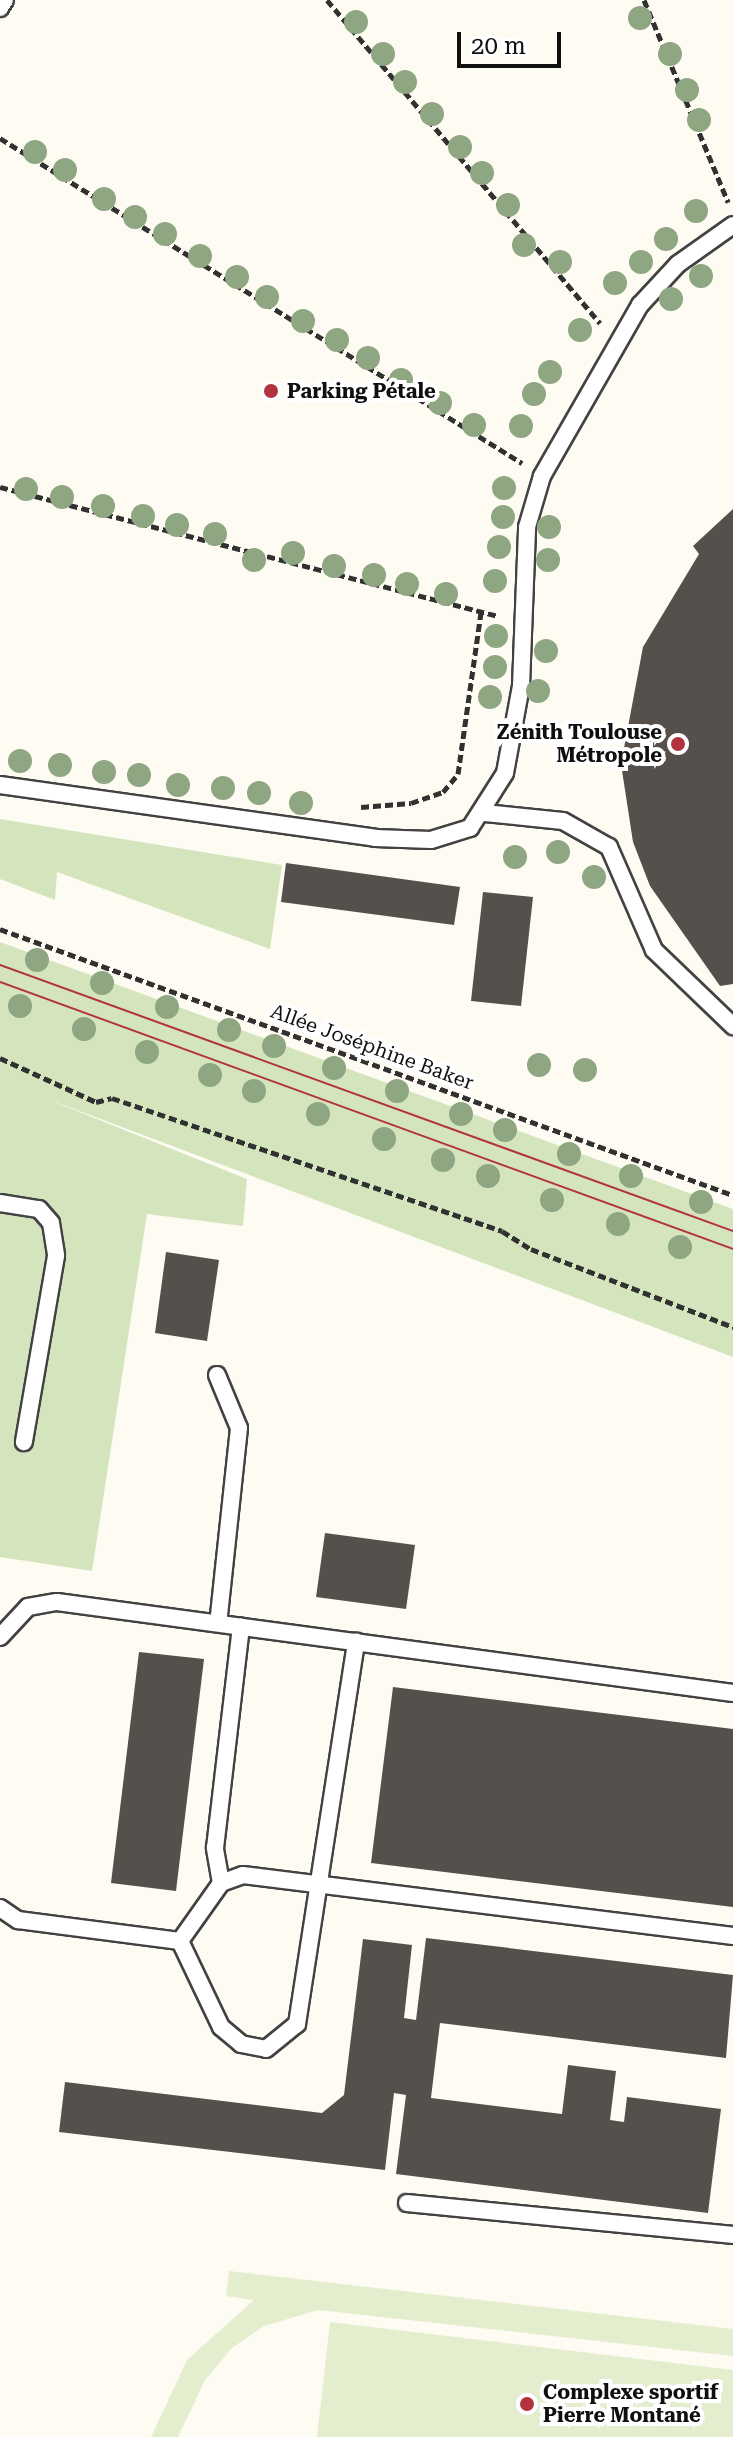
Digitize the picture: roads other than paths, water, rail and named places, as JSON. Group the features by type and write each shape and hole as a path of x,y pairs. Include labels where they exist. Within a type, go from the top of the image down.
{"lane":[{"path":"0,8 5,0"},
{"path":"0,785 375,838 455,835 485,813 505,773 522,623 527,527 542,476 615,340 678,264 733,225"},
{"path":"485,813 563,821 609,847 654,950 733,1026"},
{"path":"0,1203 39,1209 51,1223 56,1256 24,1442"},
{"path":"217,1375 239,1428 218,1623"},
{"path":"0,1637 28,1607 57,1602 733,1693"},
{"path":"221,1883 215,1848 241,1627"},
{"path":"180,1941 221,2027 241,2044 266,2049 297,2024 315,1886 356,1642"},
{"path":"180,1941 221,1883 243,1875 733,1936"},
{"path":"0,1908 18,1920 180,1941"},
{"path":"407,2203 733,2235"}],"tram line":[{"path":"0,965 733,1231"},
{"path":"0,982 733,1249"}],"place":[{"name":"Parking Pétale","path":"271,391"},
{"name":"Zénith Toulouse Métropole","path":"678,744"},
{"name":"Complexe sportif Pierre Montané","path":"527,2404"}]}
